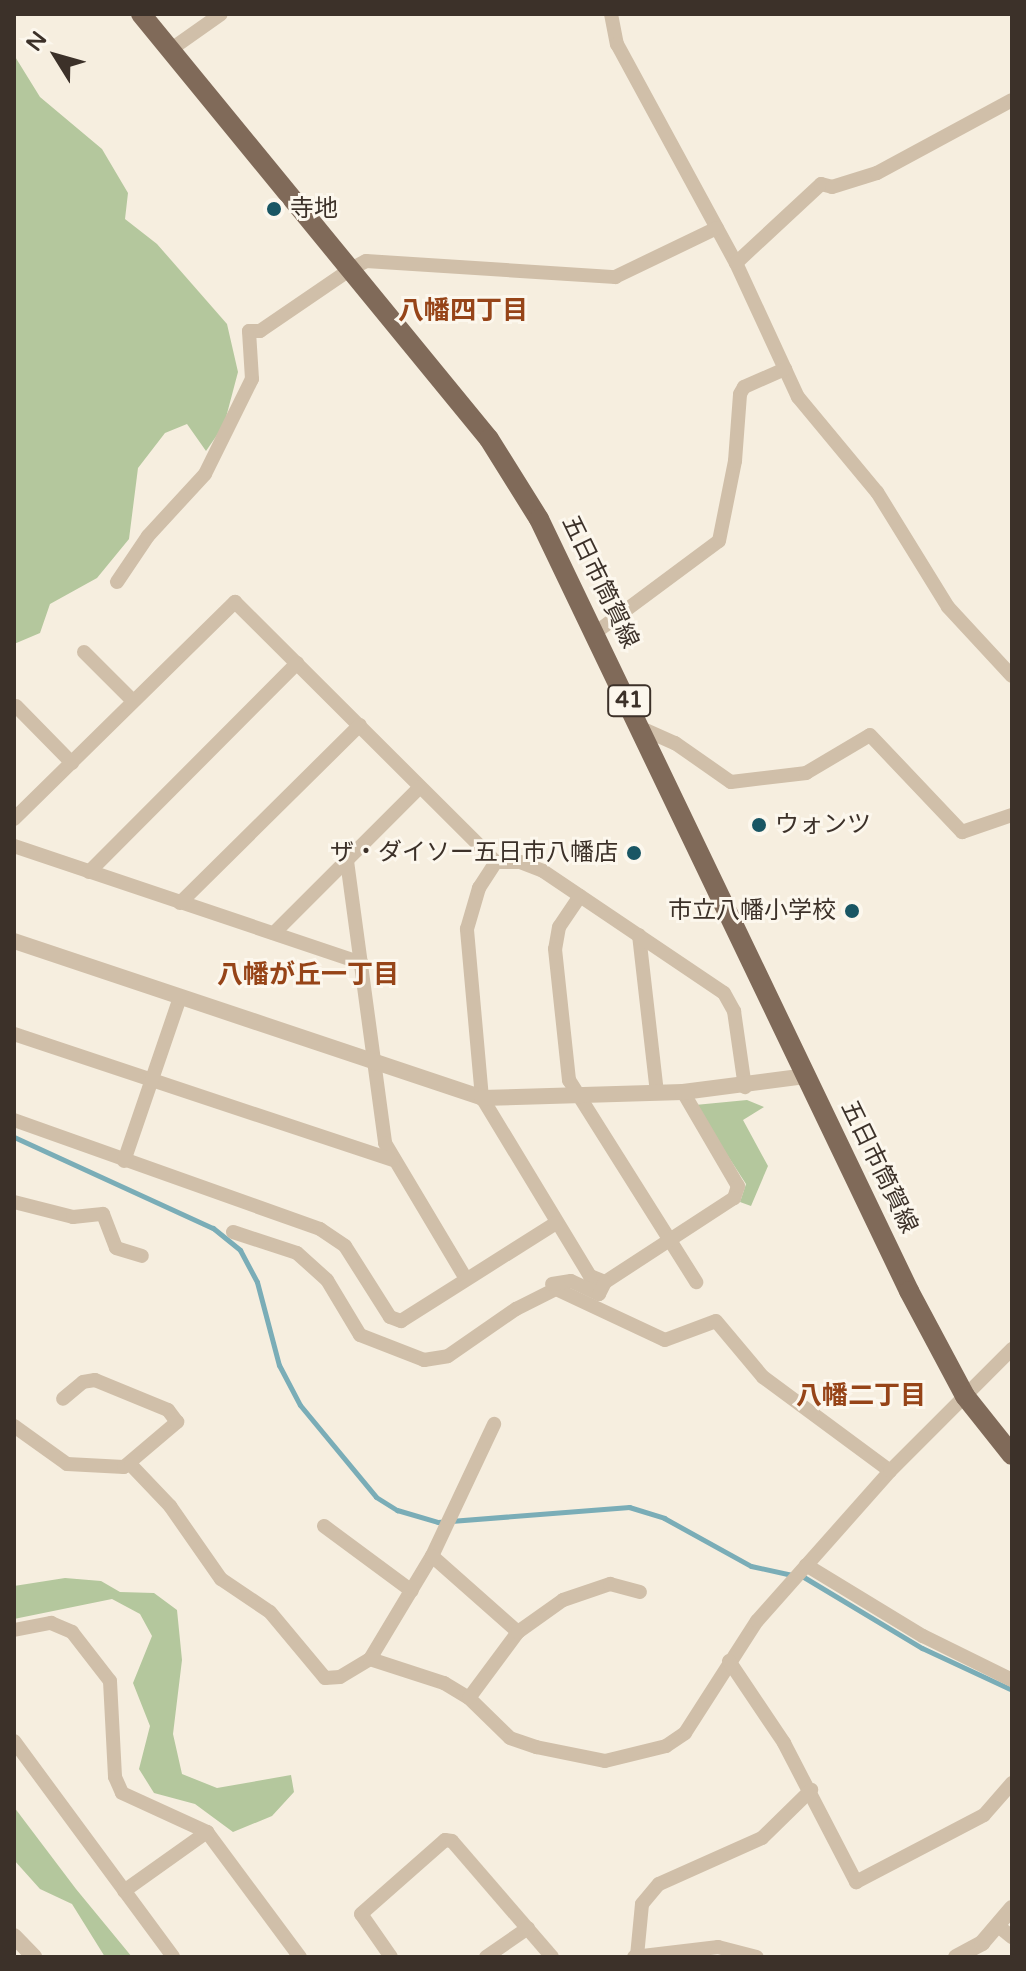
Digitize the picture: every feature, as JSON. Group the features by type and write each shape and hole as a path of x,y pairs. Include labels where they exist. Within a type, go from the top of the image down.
{"main road":[{"name":"五日市筒賀線","path":"141,14 489,439 539,519 643,729 909,1291 965,1396 1012,1455"}],"street":[{"path":"170,50 221,14"},
{"path":"611,14 617,44 736,263 805,407 877,492 948,607 1012,676"},
{"path":"736,263 821,184 832,187 877,173 1012,100"},
{"path":"117,582 148,536 205,474 252,379 249,331 260,331 351,269 366,261 615,277 717,228"},
{"path":"595,633 719,541 735,461 740,394 744,387 785,369"},
{"path":"14,819 235,602 496,862 532,866 639,935 730,1001 745,1087"},
{"path":"84,652 133,701"},
{"path":"89,872 297,663"},
{"path":"16,706 72,763"},
{"path":"180,903 360,725"},
{"path":"643,729 675,743 731,782 806,773 870,735 962,832 1012,815"},
{"path":"274,933 420,787"},
{"path":"15,848 362,963"},
{"path":"347,861 362,963 371,1060 385,1143 466,1279"},
{"path":"496,862 479,888 467,929 482,1098 590,1276 605,1282"},
{"path":"580,896 559,927 555,949 569,1080 696,1282"},
{"path":"639,935 657,1093"},
{"path":"14,941 482,1098 683,1092 745,1087 807,1076"},
{"path":"124,1161 180,997"},
{"path":"14,1034 393,1160"},
{"path":"549,1292 555,1282 567,1280 599,1294 605,1282 734,1198 738,1186 683,1092"},
{"path":"14,1120 335,1238 390,1317 401,1321 556,1223"},
{"path":"14,1202 73,1217 103,1214 116,1248 142,1256"},
{"path":"233,1232 297,1253 327,1280 360,1335 424,1360 460,1350 549,1292 562,1289 665,1340 716,1321 763,1377 890,1471"},
{"path":"370,1659 423,1673 469,1698 510,1738 584,1760 616,1760 678,1740 729,1661 800,1572 890,1471 1012,1349"},
{"path":"14,1426 67,1464 131,1465 173,1429 174,1414 95,1380 83,1382 63,1399"},
{"path":"131,1465 170,1506 221,1579 270,1612 325,1678 346,1676 370,1659 412,1591 453,1514 494,1424"},
{"path":"324,1526 412,1591"},
{"path":"432,1556 518,1632"},
{"path":"800,1572 1012,1680"},
{"path":"469,1698 518,1632 563,1600 618,1584 640,1592"},
{"path":"14,1630 51,1623 72,1632 110,1681 115,1777 122,1793 207,1832 300,1957"},
{"path":"729,1661 811,1790 856,1882 984,1815 1012,1783"},
{"path":"14,1741 173,1957"},
{"path":"757,1957 718,1947 636,1956 642,1904 659,1884 762,1838 811,1790"},
{"path":"124,1891 207,1832"},
{"path":"391,1957 361,1914 445,1840 452,1841 552,1957"},
{"path":"956,1957 982,1943 1012,1908"},
{"path":"997,1925 1012,1937"},
{"path":"486,1957 528,1928"},
{"path":"14,1936 34,1957"}],"green space":[{"path":"14,55 40,97 102,149 128,193 125,219 157,244 227,324 238,372 224,425 206,451 187,424 165,433 138,468 129,539 97,578 50,604 40,633 14,644"},
{"path":"747,1100 764,1107 743,1120 768,1166 751,1206 740,1202 746,1184 695,1105"},
{"path":"65,1578 101,1581 120,1592 154,1593 177,1610 182,1660 173,1734 182,1774 217,1788 291,1775 294,1792 272,1816 233,1832 195,1804 154,1793 139,1769 150,1726 133,1683 152,1636 140,1614 112,1599 14,1619 14,1586"},
{"path":"14,1807 132,1957 105,1957 72,1904 40,1889 14,1860"}],"waterway":[{"path":"14,1137 213,1228 240,1250 257,1282 279,1365 300,1405 376,1497 397,1510 438,1522 629,1507 664,1518 751,1566 792,1575"},
{"path":"802,1576 922,1648 1012,1690"}],"place":[{"name":"寺地","path":"274,209"},
{"name":"ウォンツ","path":"759,825"},
{"name":"ザ・ダイソー五日市八幡店","path":"634,853"},
{"name":"市立八幡小学校","path":"852,911"}],"district":[{"name":"八幡四丁目","path":"463,311"},
{"name":"八幡が丘一丁目","path":"308,975"},
{"name":"八幡二丁目","path":"861,1396"}]}
